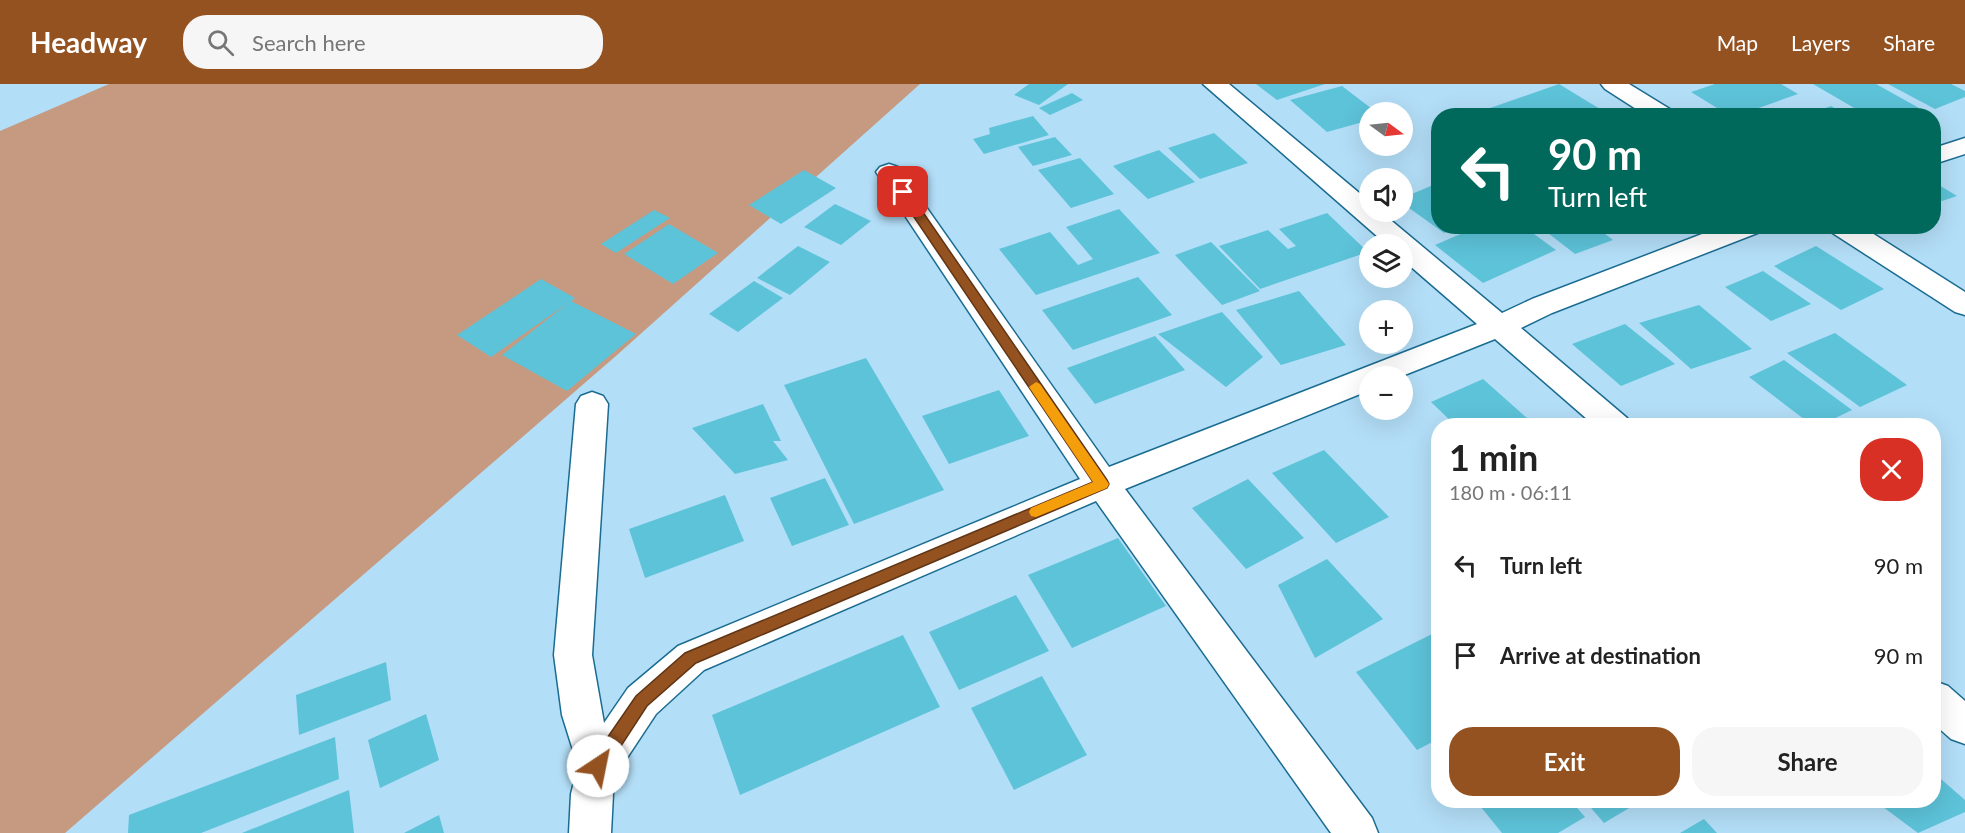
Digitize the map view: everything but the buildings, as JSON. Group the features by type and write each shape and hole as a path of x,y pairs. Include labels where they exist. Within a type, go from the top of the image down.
{"street":[{"path":"1215,84 1607,418"},
{"path":"1613,84 1651,108"},
{"path":"1941,154 1965,145"},
{"path":"890,172 1102,484 1357,833"},
{"path":"1399,366 1500,326 1542,306 1729,234"},
{"path":"1854,234 1965,305"},
{"path":"590,833 592,794 598,766 642,701 691,658 1102,484 1359,382"},
{"path":"592,404 573,656 582,715 598,766"},
{"path":"1941,705 1965,726"}],"shaded area":[{"path":"109,84 920,84 617,355 65,833 0,833 0,131"}],"slow traffic":[{"path":"1036,387 1102,484 1036,512"}],"route":[{"path":"598,766 642,701 691,658 1102,484 903,192"}]}
